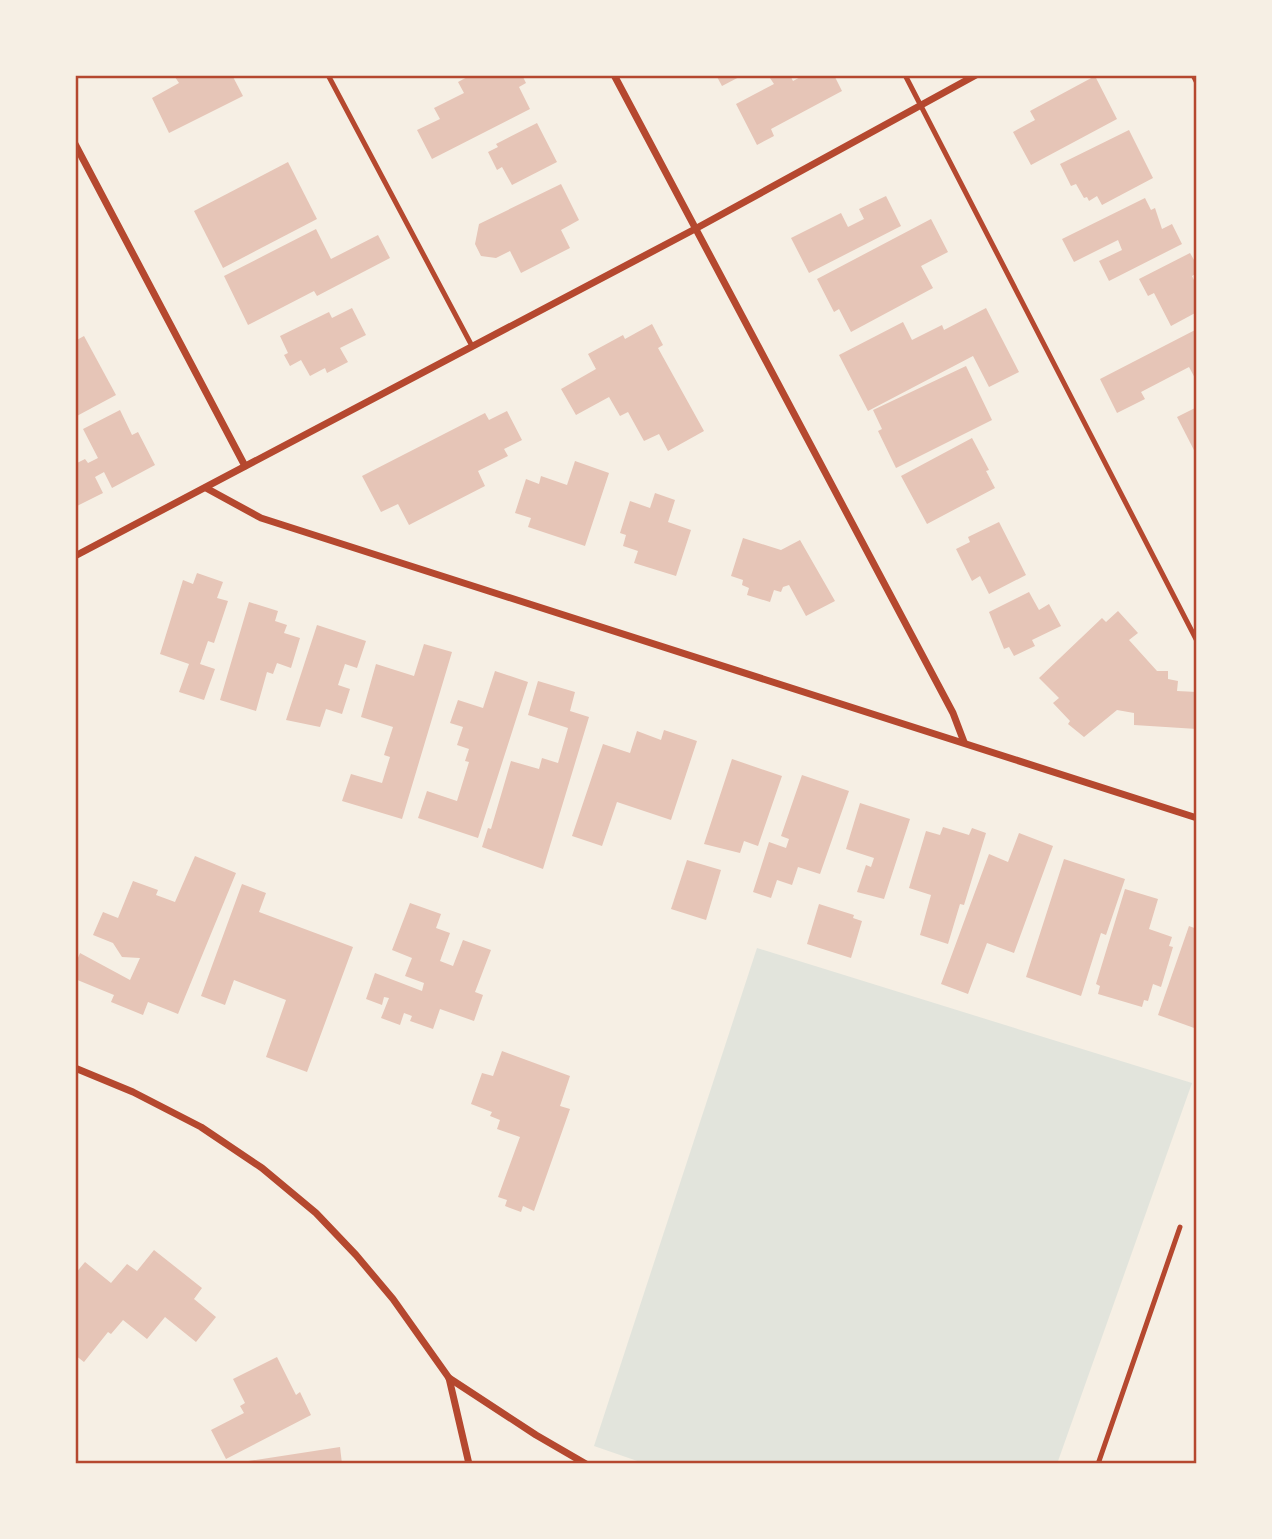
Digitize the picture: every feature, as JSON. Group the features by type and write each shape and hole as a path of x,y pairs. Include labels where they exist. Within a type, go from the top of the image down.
{"street":[{"path":"614,75 953,713 964,742"},
{"path":"75,556 695,229 976,75"},
{"path":"1194,75 1197,80"},
{"path":"75,144 245,466"},
{"path":"206,488 261,518 1197,818"},
{"path":"75,1069 133,1092 201,1127 262,1168 316,1213 356,1255 393,1299 449,1378 586,1464"},
{"path":"449,1378 469,1464"}],"lane":[{"path":"328,75 472,346"},
{"path":"905,75 1197,641"},
{"path":"1098,1464 1180,1227"}],"shaded area":[{"path":"757,948 1192,1083 1057,1464 646,1464 594,1446"}],"building":[{"path":"232,75 243,96 169,133 152,98 179,83 175,77"},
{"path":"471,75 522,75 526,83 519,87 530,109 432,159 417,130 440,119 434,108 464,93 458,82"},
{"path":"716,75 743,75 722,86"},
{"path":"790,75 793,81 804,75 834,75 842,91 771,129 774,136 757,145 736,104 774,84 770,78"},
{"path":"1095,76 1117,119 1031,165 1013,132 1035,120 1030,111"},
{"path":"537,123 557,162 512,185 502,167 497,170 488,152 498,147 496,144"},
{"path":"1129,130 1153,178 1102,205 1097,196 1089,201 1087,197 1084,198 1076,184 1071,186 1060,164"},
{"path":"288,162 317,219 223,268 194,211"},
{"path":"561,184 579,220 561,230 570,248 521,273 510,251 496,258 481,256 475,244 479,224"},
{"path":"886,196 901,226 809,273 791,238 841,213 848,227 864,219 859,209"},
{"path":"1145,198 1151,210 1155,208 1162,229 1172,224 1182,244 1109,281 1099,261 1122,250 1118,240 1074,262 1062,239"},
{"path":"931,219 948,252 921,266 933,288 851,332 839,309 834,312 817,279"},
{"path":"316,229 331,259 378,235 390,258 317,296 314,291 248,325 224,276"},
{"path":"1190,253 1197,265 1197,273 1192,276 1197,286 1197,312 1171,326 1154,293 1148,296 1139,279"},
{"path":"352,308 366,335 340,348 348,362 327,373 325,368 310,376 301,360 290,366 284,355 288,353 280,336 329,312 332,318"},
{"path":"986,308 1019,372 989,387 973,356 868,411 839,355 903,322 912,340 942,325 944,330"},
{"path":"652,324 663,345 658,348 704,431 668,451 659,434 644,441 628,412 620,416 609,397 576,415 561,389 596,369 588,354 623,335 625,339"},
{"path":"1197,329 1197,382 1189,367 1141,392 1145,399 1117,413 1100,379"},
{"path":"84,336 116,395 75,417 75,341"},
{"path":"966,366 992,420 896,468 878,431 882,429 873,410"},
{"path":"1197,407 1197,456 1177,417"},
{"path":"120,410 132,435 138,432 155,465 112,488 104,472 95,477 103,493 75,507 75,464 85,459 88,463 98,458 83,429"},
{"path":"507,411 522,440 504,449 508,456 478,471 485,486 409,525 398,504 381,512 362,476 485,413 489,420"},
{"path":"972,438 995,488 927,524 901,476"},
{"path":"575,461 609,473 585,546 528,527 531,518 515,513 526,479 539,484 541,476 567,485"},
{"path":"655,493 675,500 668,522 691,530 676,576 634,563 638,551 623,546 626,535 620,533 630,501 650,508"},
{"path":"999,522 1026,575 989,594 980,576 972,581 956,549 970,542 968,537"},
{"path":"743,538 781,550 800,540 835,601 806,616 789,585 783,587 781,592 774,590 770,602 747,595 749,588 742,585 743,580 731,576"},
{"path":"197,573 223,582 217,598 228,601 214,643 208,641 200,664 215,669 204,700 179,692 189,664 160,654 183,580 193,584"},
{"path":"1029,592 1039,610 1049,604 1061,626 1032,640 1035,646 1014,656 1009,647 1004,649 989,612"},
{"path":"249,602 278,611 275,621 287,625 284,633 300,638 291,668 277,663 273,674 267,672 256,711 220,700"},
{"path":"1118,611 1138,633 1129,640 1157,671 1168,671 1168,679 1178,681 1177,691 1197,692 1197,729 1134,725 1134,713 1117,710 1084,737 1068,724 1070,721 1053,703 1059,698 1039,678 1102,618 1106,622"},
{"path":"317,625 366,641 357,668 345,664 338,685 350,689 342,714 326,709 320,727 286,720"},
{"path":"424,644 452,652 402,819 342,801 351,774 382,783 390,757 384,755 393,727 361,717 376,664 414,676"},
{"path":"495,671 528,682 478,838 418,818 427,791 457,801 469,762 465,761 469,749 457,745 463,727 450,723 458,700 483,708"},
{"path":"538,681 575,692 570,711 589,717 543,869 482,847 488,828 491,829 511,761 539,769 542,758 558,763 568,728 528,715"},
{"path":"664,730 697,741 671,820 617,802 602,846 572,836 603,744 630,753 637,731 661,740"},
{"path":"732,759 782,776 758,846 744,841 740,853 704,844"},
{"path":"802,775 849,791 820,874 798,867 792,885 777,880 771,898 753,892 769,842 786,848 789,839 781,836"},
{"path":"860,803 910,819 884,899 857,892 866,865 871,867 874,858 846,849"},
{"path":"943,827 969,835 972,828 986,833 964,905 960,904 948,944 920,935 931,895 909,888 926,831 940,835"},
{"path":"1019,833 1053,846 1014,953 987,943 968,994 941,984 989,854 1008,862"},
{"path":"195,856 236,873 178,1014 148,1002 143,1015 111,1002 114,995 75,979 75,965 80,953 130,980 140,958 122,957 113,943 93,935 103,912 118,918 133,881 158,890 156,895 175,902"},
{"path":"1064,859 1125,879 1106,935 1101,933 1081,996 1026,977"},
{"path":"687,860 721,870 706,920 671,909"},
{"path":"242,884 266,893 259,912 353,947 307,1072 266,1057 286,1000 234,980 225,1005 201,996"},
{"path":"1125,889 1158,899 1149,929 1172,937 1169,946 1173,947 1161,987 1153,984 1148,1001 1144,1000 1142,1007 1098,994 1100,986 1096,984"},
{"path":"410,903 441,914 436,928 450,933 440,961 453,966 463,940 491,950 475,992 483,995 474,1021 440,1009 433,1029 410,1021 412,1016 404,1013 400,1025 381,1018 389,998 384,997 382,1005 366,999 375,973 422,991 424,983 405,976 412,958 392,950"},
{"path":"819,904 854,915 853,918 862,921 851,958 807,944"},
{"path":"1189,926 1197,929 1197,1029 1158,1015"},
{"path":"502,1051 570,1076 560,1106 570,1109 534,1211 523,1206 521,1212 505,1206 507,1200 498,1197 520,1137 497,1129 500,1120 490,1116 492,1112 471,1104 482,1073 493,1076"},
{"path":"154,1250 202,1288 194,1299 216,1317 196,1342 165,1317 147,1339 123,1320 111,1334 108,1332 84,1362 75,1355 75,1274 85,1262 111,1283 127,1264 137,1271"},
{"path":"277,1357 296,1395 300,1392 311,1415 226,1459 211,1430 244,1413 240,1406 245,1403 233,1379"},
{"path":"340,1447 342,1464 242,1464 242,1462"}]}
